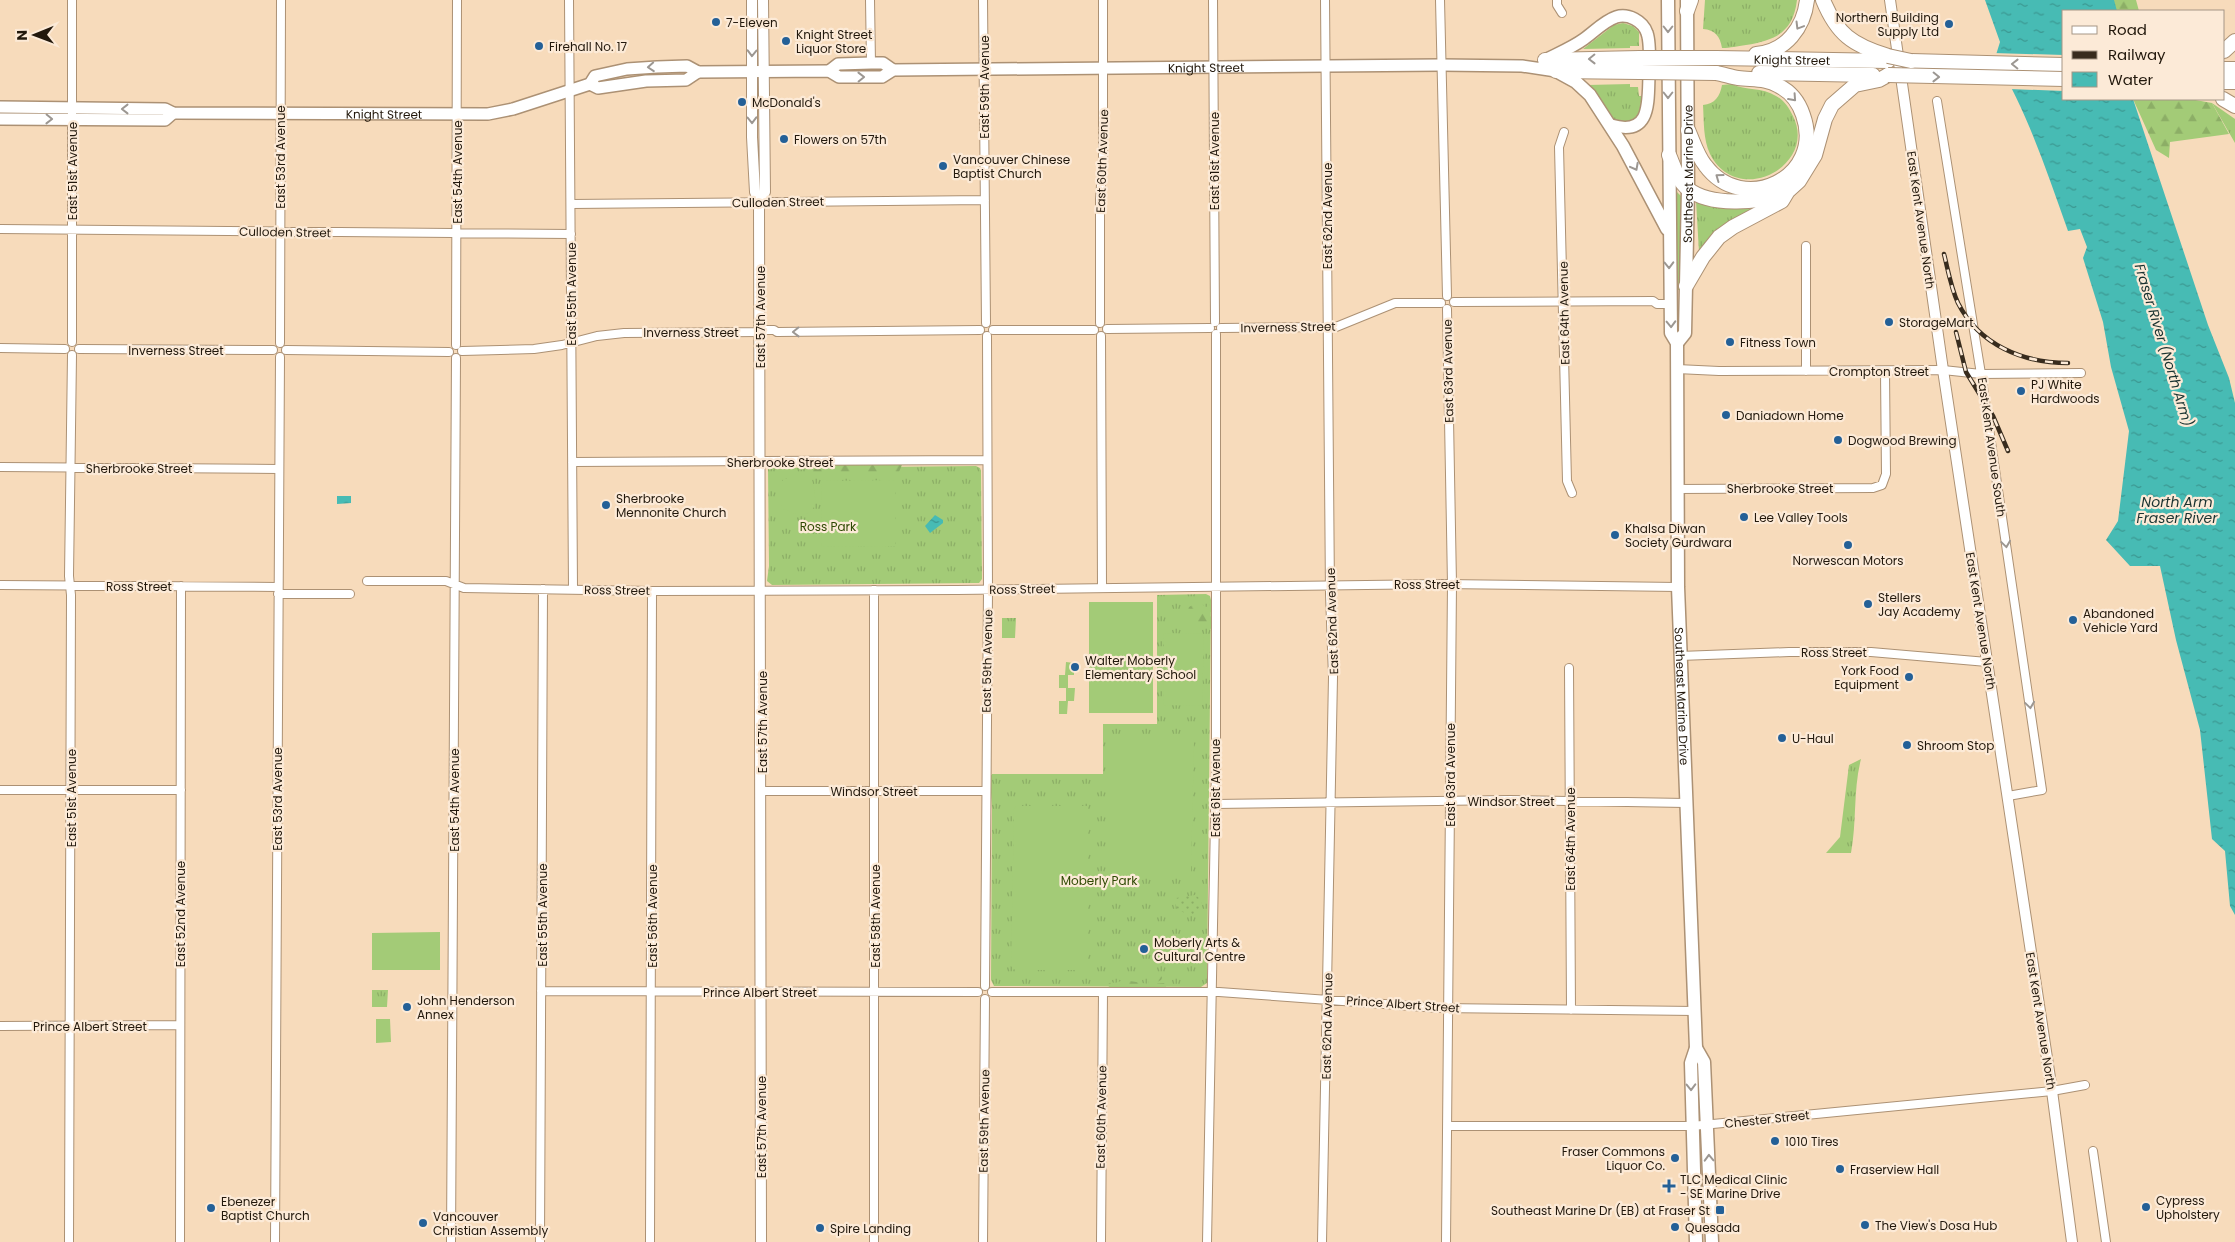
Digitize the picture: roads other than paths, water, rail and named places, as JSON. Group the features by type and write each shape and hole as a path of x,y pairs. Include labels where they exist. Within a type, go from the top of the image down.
{"highway":[{"path":"1716,58 1761,54 1781,45 1800,27 1806,13 1808,0"},
{"path":"1823,0 1831,19 1848,38 1888,64 1911,62 2062,65"},
{"path":"2225,50 2235,41"},
{"name":"Knight Street","path":"1545,60 1716,58 1888,64 2062,79"},
{"path":"1686,286 1703,257 1719,237 1733,227 1782,201 1788,191 1799,181 1815,155 1825,119 1832,105 1855,85 1879,80 1888,64"},
{"name":"Knight Street","path":"1556,71 1716,73 1888,64"},
{"path":"1688,130 1704,164 1723,181 1736,187 1752,189 1776,184 1794,169 1801,159 1805,149 1806,129 1800,106 1794,98 1780,86 1771,82 1757,78 1739,78 1716,73"},
{"path":"1668,154 1680,181 1688,189 1721,200 1746,202 1765,199 1788,191"}],"main road":[{"name":"Southeast Marine Drive","path":"1668,0 1670,301 1671,333 1677,343 1678,587 1695,1011 1696,1048 1691,1063 1696,1242"},
{"name":"Southeast Marine Drive","path":"1677,343 1685,333 1688,189 1688,4"},
{"path":"1545,60 1577,44 1617,16 1633,18 1642,24 1648,35 1646,114 1641,122 1628,128 1611,125"},
{"name":"Knight Street","path":"1522,66 1545,60"},
{"name":"Knight Street","path":"829,71 838,64 871,63 883,63 893,70"},
{"name":"Knight Street","path":"0,119 165,109 173,113 458,116 503,112 590,84 595,76 644,68 687,66 698,72 829,71 839,77 882,77 893,70 1441,65 1522,66 1556,71"},
{"path":"1556,71 1576,82 1590,95 1611,125 1669,232"},
{"name":"Knight Street","path":"0,107 72,114"},
{"name":"Southeast Marine Drive","path":"1696,1048 1704,1062 1712,1242"}],"street":[{"name":"East 51st Avenue","path":"72,0 72,342"},
{"name":"East 53rd Avenue","path":"280,344 281,0"},
{"name":"East 54th Avenue","path":"456,345 457,0"},
{"name":"East 55th Avenue","path":"569,0 573,589"},
{"name":"East 57th Avenue","path":"752,0 765,192 760,202 761,1242"},
{"name":"East 57th Avenue","path":"758,72 763,0"},
{"path":"870,0 871,63"},
{"name":"East 59th Avenue","path":"983,0 986,323"},
{"name":"East 60th Avenue","path":"1100,323 1100,199 1104,158 1103,0"},
{"name":"East 61st Avenue","path":"1207,1242 1215,804 1216,328 1213,0"},
{"name":"East 62nd Avenue","path":"1322,1242 1333,677 1330,584 1325,0"},
{"path":"1440,0 1447,296"},
{"path":"1557,0 1557,5 1562,13"},
{"name":"East Kent Avenue North","path":"1890,0 1943,370 2052,1091 2072,1242"},
{"name":"East Kent Avenue South","path":"1937,101 1989,427 2040,790 2008,796"},
{"name":"East 64th Avenue","path":"1564,132 1559,147 1567,481 1572,493"},
{"name":"Culloden Street","path":"571,204 985,200"},
{"name":"Culloden Street","path":"0,229 571,234"},
{"path":"1806,246 1806,371"},
{"path":"1447,296 1443,297 1441,302 1443,308 1451,308 1454,302"},
{"path":"1447,296 1452,298 1454,302"},
{"path":"1454,302 1564,303 1653,301 1658,298 1670,301"},
{"name":"Inverness Street","path":"1107,330 1328,327 1344,325 1395,303 1441,302"},
{"name":"East 63rd Avenue","path":"1446,1242 1452,584 1447,309"},
{"path":"986,323 993,330 987,336 981,334 980,330 982,325 986,323"},
{"path":"1094,330 1095,326 1100,323 1104,324 1107,330 1101,336"},
{"name":"Inverness Street","path":"462,352 534,349 624,332 980,330"},
{"path":"993,330 1094,330"},
{"path":"1094,330 1096,335 1101,336"},
{"name":"East 59th Avenue","path":"985,986 988,590 987,336"},
{"path":"1101,336 1102,588"},
{"path":"76,343 79,349 76,354 68,354 67,344 76,343"},
{"path":"280,344 284,345 286,350 284,355 280,357 274,354 273,350 276,345 280,344"},
{"path":"456,345 461,348 462,352 456,358 452,357 449,352 452,346 456,345"},
{"path":"0,348 66,349"},
{"name":"Inverness Street","path":"79,349 273,350"},
{"path":"286,350 449,352"},
{"name":"East 51st Avenue","path":"69,1242 70,467 72,355"},
{"name":"East 53rd Avenue","path":"275,1242 280,357"},
{"name":"East 54th Avenue","path":"450,1242 456,358"},
{"name":"Crompton Street","path":"1677,369 1885,372 1943,370 1981,374 2081,373"},
{"name":"Sherbrooke Street","path":"1677,489 1873,488 1882,485 1886,474 1885,372"},
{"name":"Sherbrooke Street","path":"572,462 987,460"},
{"name":"Sherbrooke Street","path":"0,467 279,469"},
{"name":"Ross Street","path":"367,581 446,581 464,588 652,591 988,590 1330,584 1678,587"},
{"name":"Ross Street","path":"0,585 181,586 350,594"},
{"name":"East 52nd Avenue","path":"180,1242 181,586"},
{"name":"East 55th Avenue","path":"540,1242 543,589"},
{"name":"East 58th Avenue","path":"874,590 874,1242"},
{"name":"East 56th Avenue","path":"650,1242 652,591"},
{"name":"Ross Street","path":"1680,656 1789,652 1871,652 1987,662"},
{"name":"East 64th Avenue","path":"1569,668 1571,1010"},
{"path":"0,790 180,790"},
{"name":"Windsor Street","path":"762,791 985,790"},
{"name":"Windsor Street","path":"1215,804 1450,801 1686,803"},
{"path":"985,986 989,987 992,992 989,998 985,999 979,996 978,992 981,987 985,986"},
{"name":"Prince Albert Street","path":"541,991 978,992"},
{"name":"Prince Albert Street","path":"992,992 1212,992 1448,1008 1695,1011"},
{"name":"East 60th Avenue","path":"1101,1242 1103,992"},
{"name":"East 59th Avenue","path":"983,1242 985,999"},
{"name":"Prince Albert Street","path":"0,1026 180,1025"},
{"name":"Chester Street","path":"1447,1126 1708,1126 2052,1091 2085,1085"},
{"path":"2093,1151 2106,1242"}],"water":[{"name":"North Arm Fraser River","path":"1985,0 2114,0 2117,10 2062,10 2062,100 2133,100 2208,325 2229,378 2235,403 2235,915 2230,906 2225,851 2212,839 2200,730 2176,640 2160,566 2130,566 2106,540 2118,521 2129,431 2111,367 2103,322 2083,258 2087,247 2080,229 2068,231 2027,120 1995,58 2000,42"},
{"path":"337,496 351,496 351,503 337,504"},
{"path":"935,515 943,520 943,523 930,533 925,526"}],"railway":[{"path":"1944,254 1958,303 1967,318 1978,330 2004,349 2019,355 2035,360 2068,363"},
{"path":"1956,332 1966,372 1993,416 2008,451"}],"place":[{"name":"7-Eleven","path":"716,22"},
{"name":"Northern Building Supply Ltd","path":"1949,24"},
{"name":"Knight Street Liquor Store","path":"786,41"},
{"name":"Firehall No. 17","path":"539,46"},
{"name":"McDonald's","path":"742,102"},
{"name":"Flowers on 57th","path":"784,139"},
{"name":"Vancouver Chinese Baptist Church","path":"943,166"},
{"name":"StorageMart","path":"1889,322"},
{"name":"Fitness Town","path":"1730,342"},
{"name":"PJ White Hardwoods","path":"2021,391"},
{"name":"Daniadown Home","path":"1726,415"},
{"name":"Dogwood Brewing","path":"1838,440"},
{"name":"Sherbrooke Mennonite Church","path":"606,505"},
{"name":"Lee Valley Tools","path":"1744,517"},
{"name":"Khalsa Diwan Society Gurdwara","path":"1615,535"},
{"name":"Norwescan Motors","path":"1848,545"},
{"name":"Stellers Jay Academy","path":"1868,604"},
{"name":"Abandoned Vehicle Yard","path":"2073,620"},
{"name":"Walter Moberly Elementary School","path":"1075,667"},
{"name":"York Food Equipment","path":"1909,677"},
{"name":"U-Haul","path":"1782,738"},
{"name":"Shroom Stop","path":"1907,745"},
{"name":"Moberly Arts & Cultural Centre","path":"1144,949"},
{"name":"John Henderson Annex","path":"407,1007"},
{"name":"1010 Tires","path":"1775,1141"},
{"name":"Fraser Commons Liquor Co.","path":"1675,1158"},
{"name":"Fraserview Hall","path":"1840,1169"},
{"name":"TLC Medical Clinic - SE Marine Drive","path":"1669,1186"},
{"name":"Cypress Upholstery","path":"2146,1207"},
{"name":"Ebenezer Baptist Church","path":"211,1208"},
{"name":"Southeast Marine Dr (EB) at Fraser St","path":"1720,1210"},
{"name":"Vancouver Christian Assembly","path":"423,1223"},
{"name":"The View's Dosa Hub","path":"1865,1225"},
{"name":"Quesada","path":"1675,1227"},
{"name":"Spire Landing","path":"820,1228"}],"water label":[{"name":"Fraser River (North Arm)","path":"2164,345"}],"park label":[{"name":"Ross Park","path":"828,526"},
{"name":"Moberly Park","path":"1099,880"}]}
